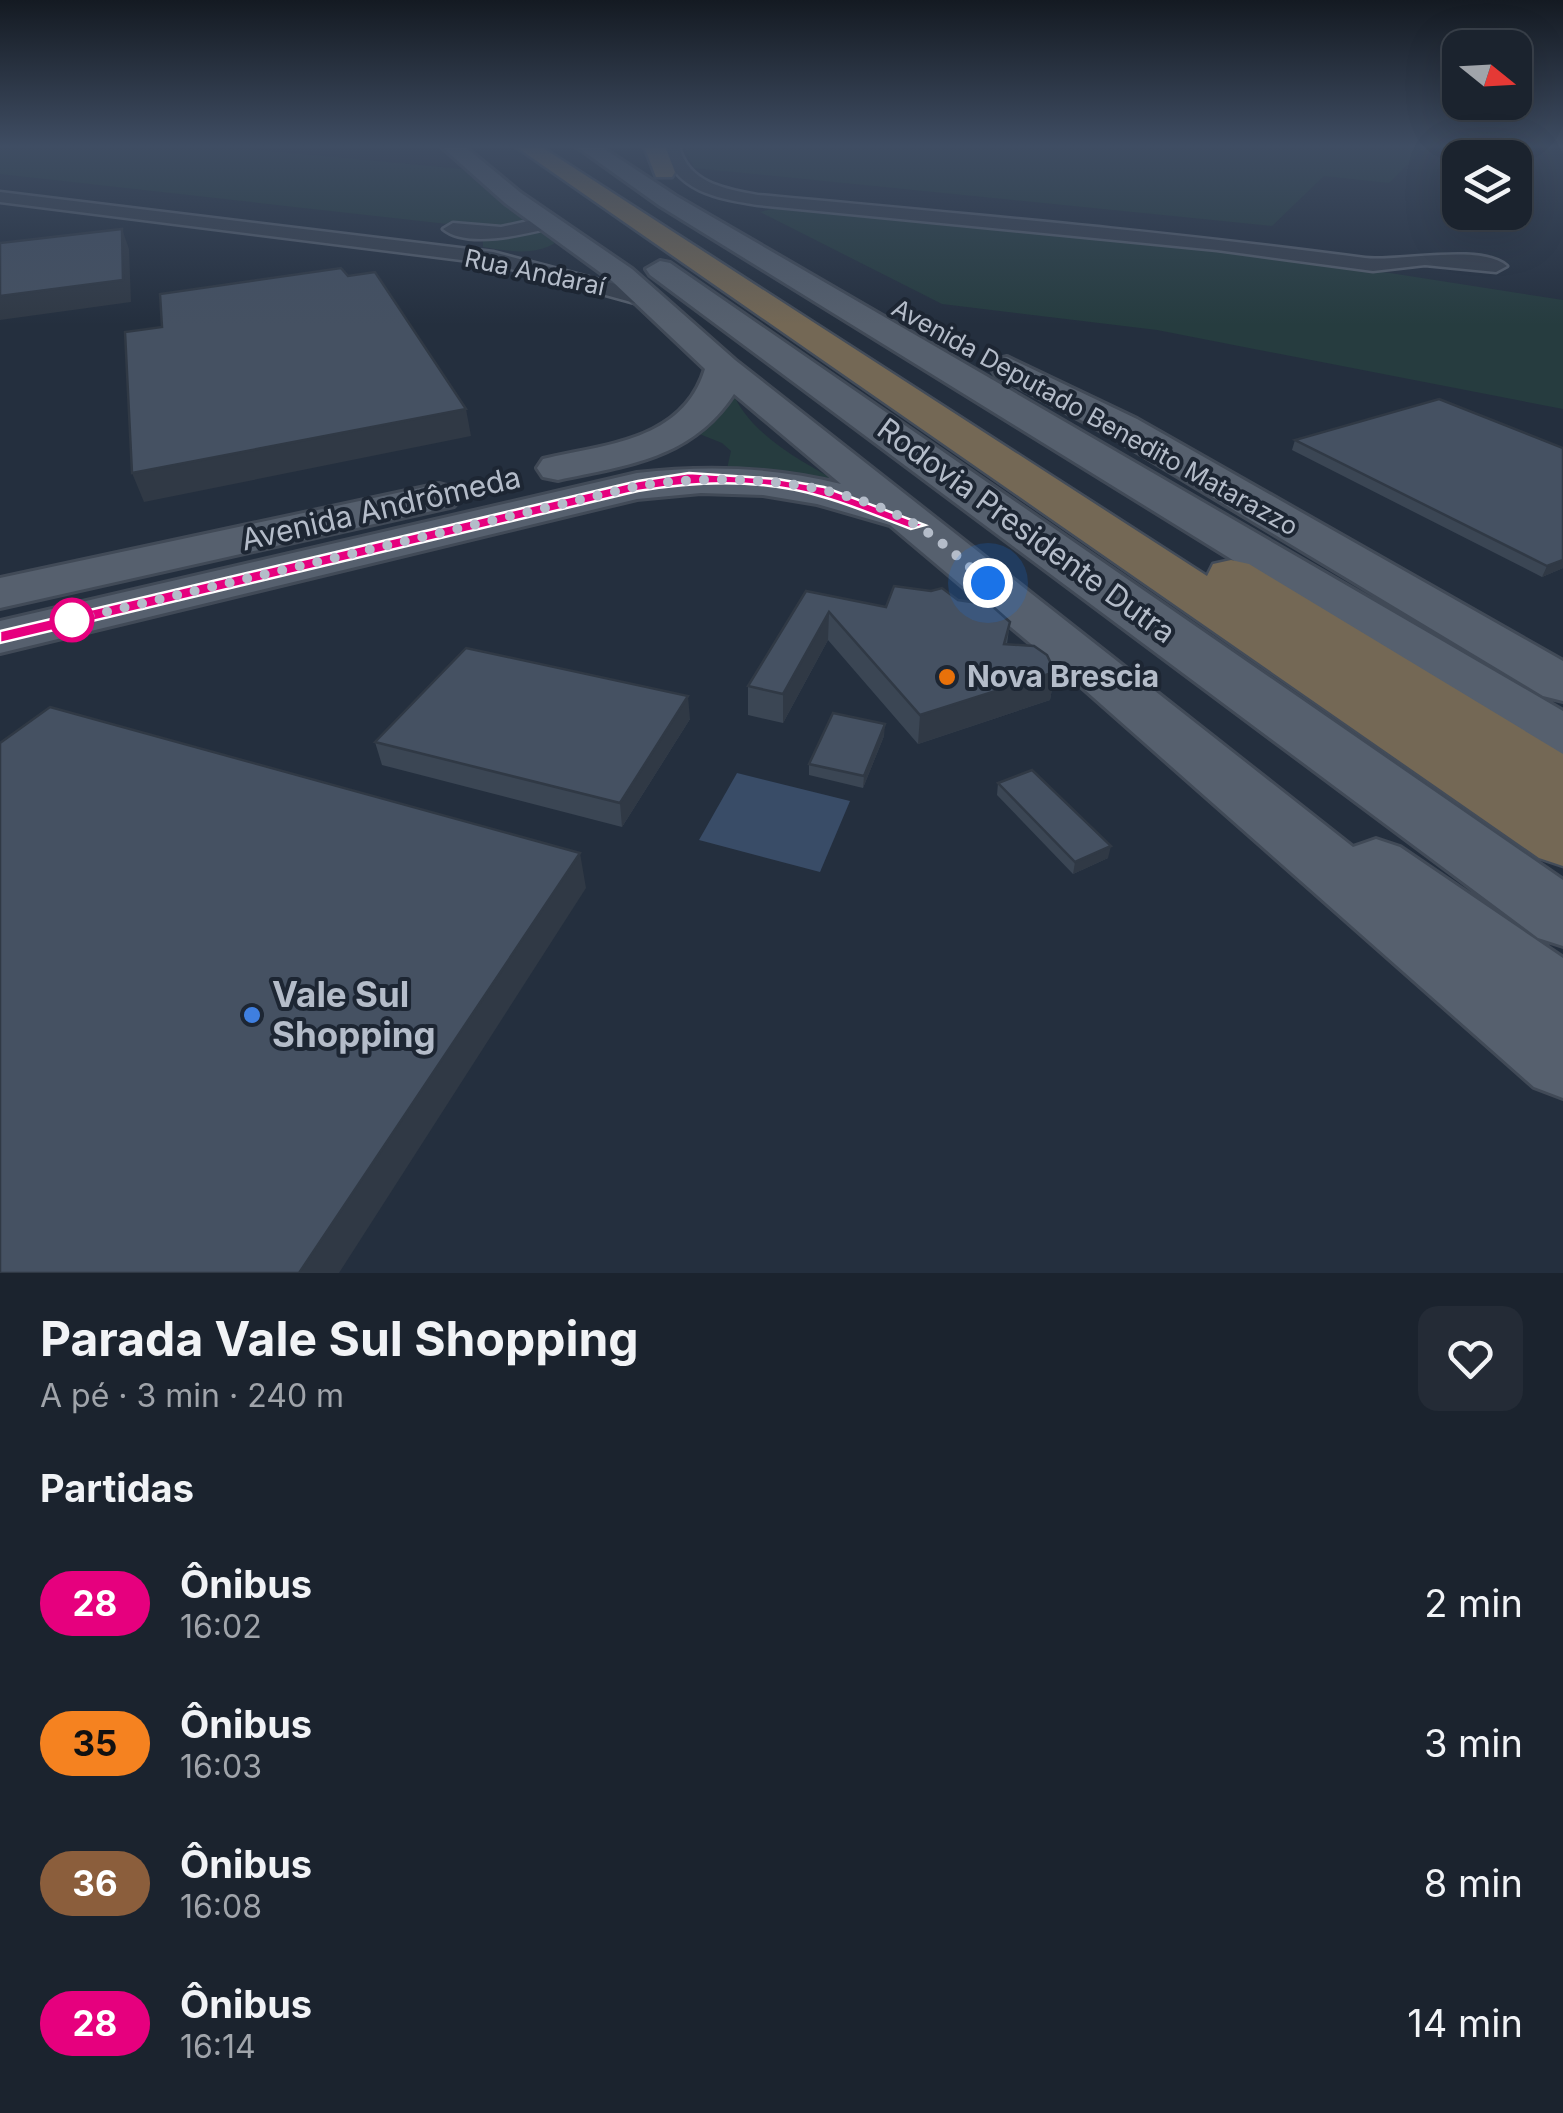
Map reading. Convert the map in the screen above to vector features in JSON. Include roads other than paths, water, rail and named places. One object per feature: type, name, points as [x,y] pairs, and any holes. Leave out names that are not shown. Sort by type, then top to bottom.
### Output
[{"type":"highway","name":"Rodovia Presidente Dutra","points":[[614,205],[1563,840]]},
{"type":"highway","name":"Rodovia Presidente Dutra","points":[[652,205],[1563,784]]},
{"type":"main road","points":[[525,205],[652,300],[723,367],[1095,670],[1563,1061]]},
{"type":"main road","name":"Rodovia Presidente Dutra","points":[[571,205],[1563,918]]},
{"type":"main road","points":[[675,205],[1563,737]]},
{"type":"main road","name":"Avenida Deputado Benedito Matarazzo","points":[[722,205],[954,338],[1123,427],[1563,684]]},
{"type":"main road","points":[[954,338],[1120,442],[1334,600]]},
{"type":"main road","name":"Avenida Andrômeda","points":[[0,593],[480,488],[663,440],[683,429],[711,404],[721,386],[723,367]]},
{"type":"main road","points":[[663,440],[693,448],[704,457],[701,468],[689,478]]},
{"type":"main road","name":"Avenida Andrômeda","points":[[0,637],[638,486],[689,478],[777,483],[824,492],[916,525]]},
{"type":"main road","points":[[1095,670],[1484,940],[1563,1000]]},
{"type":"street","name":"Rua Andaraí","points":[[75,205],[493,258],[652,300]]},
{"type":"street","points":[[740,216],[782,205]]},
{"type":"street","points":[[816,205],[1217,244],[1373,265],[1425,258],[1496,266]]},
{"type":"street","points":[[430,226],[500,232],[547,223]]},
{"type":"water","points":[[737,773],[850,801],[820,872],[699,840]]},
{"type":"place","name":"Nova Brescia","points":[[947,677]]},
{"type":"place","name":"Vale Sul Shopping","points":[[252,1015]]}]
